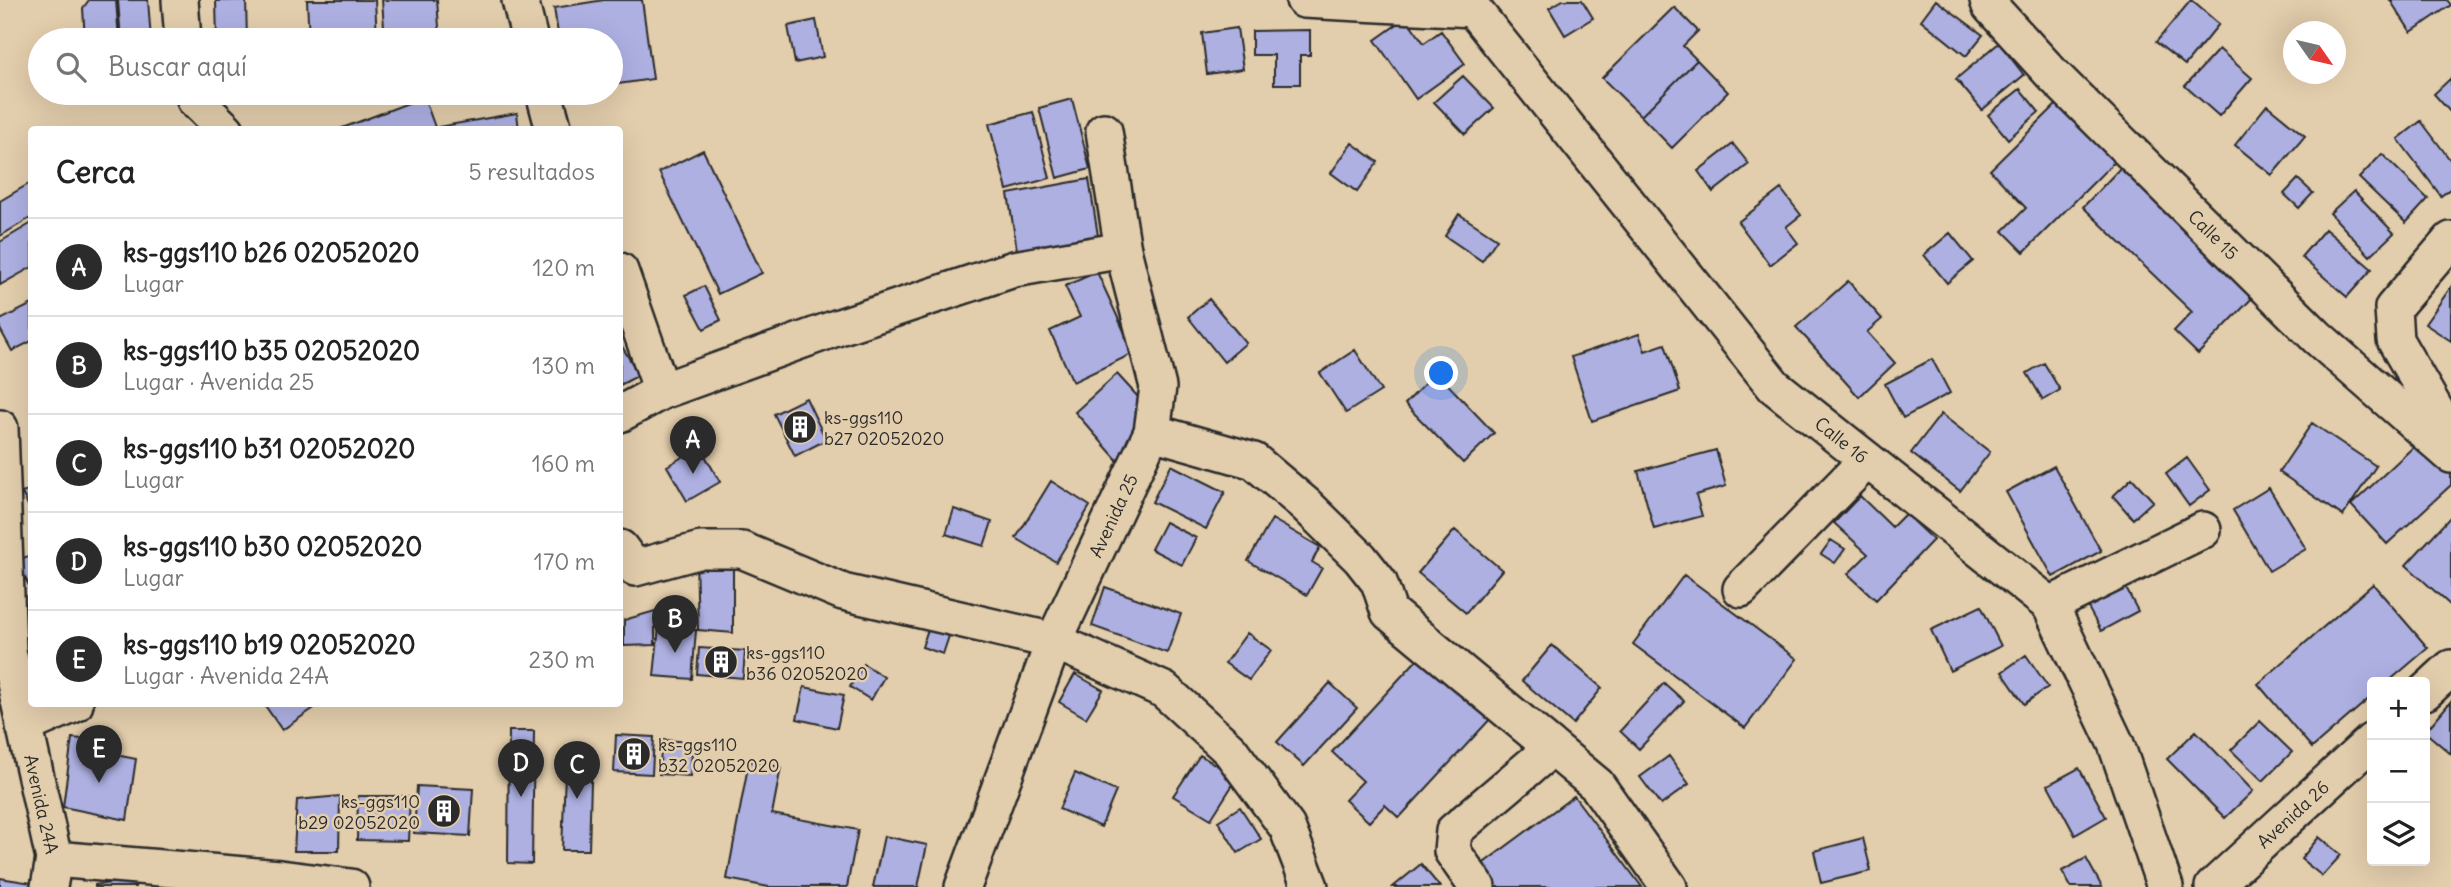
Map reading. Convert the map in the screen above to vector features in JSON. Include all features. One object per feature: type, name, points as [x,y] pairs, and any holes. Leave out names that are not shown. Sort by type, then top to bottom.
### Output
[{"type":"street","points":[[180,0],[182,28]]},
{"type":"street","points":[[520,0],[527,28]]},
{"type":"street","name":"Calle 16","points":[[1304,0],[1473,9],[1774,386],[2050,605],[2116,744],[2165,887]]},
{"type":"street","name":"Calle 15","points":[[1988,0],[1990,6],[2053,75],[2317,337],[2450,454]]},
{"type":"street","points":[[200,105],[222,126]]},
{"type":"street","points":[[547,105],[553,126]]},
{"type":"street","name":"Avenida 25","points":[[963,887],[1054,641],[1152,432],[1158,387],[1123,250],[1104,131]]},
{"type":"street","points":[[2450,454],[2440,418],[2395,340],[2393,308],[2451,240]]},
{"type":"street","points":[[623,412],[662,391],[839,327],[1014,269],[1123,250]]},
{"type":"street","points":[[623,280],[662,391]]},
{"type":"street","name":"Avenida 24A","points":[[0,428],[8,651],[51,873]]},
{"type":"street","points":[[1152,432],[1254,461],[1306,505],[1360,558],[1379,582],[1389,612],[1597,785],[1669,887]]},
{"type":"street","points":[[1741,589],[1867,460]]},
{"type":"street","points":[[2050,605],[2203,530]]},
{"type":"street","points":[[623,552],[635,568],[701,550],[742,550],[843,592],[1054,641],[1164,690],[1230,750],[1287,827],[1310,887]]},
{"type":"street","points":[[2430,687],[2451,668]]},
{"type":"street","points":[[24,726],[68,707]]},
{"type":"street","name":"Avenida 26","points":[[2213,887],[2367,746]]},
{"type":"street","points":[[1477,887],[1452,851],[1454,831],[1552,748]]},
{"type":"street","points":[[51,873],[280,878],[351,887]]},
{"type":"building","points":[[89,0],[116,0],[118,28],[84,28],[83,8]]},
{"type":"building","points":[[118,0],[148,0],[150,28],[120,28]]},
{"type":"building","points":[[246,0],[247,28],[217,28],[216,1]]},
{"type":"building","points":[[307,0],[375,0],[376,28],[308,28]]},
{"type":"building","points":[[382,0],[437,0],[439,28],[384,28]]},
{"type":"building","points":[[604,0],[642,0],[653,79],[623,83],[623,28],[557,28],[554,8]]},
{"type":"building","points":[[1563,0],[1582,0],[1593,18],[1565,35],[1549,8]]},
{"type":"building","points":[[1936,0],[1983,35],[1966,56],[1921,20]]},
{"type":"building","points":[[2191,0],[2219,24],[2185,65],[2156,42]]},
{"type":"building","points":[[2390,0],[2447,0],[2451,5],[2411,32]]},
{"type":"building","points":[[1674,7],[1698,31],[1683,46],[1697,60],[1641,116],[1602,78]]},
{"type":"building","points":[[1406,18],[1424,43],[1441,31],[1465,64],[1416,99],[1375,40]]},
{"type":"building","points":[[816,20],[823,57],[795,63],[788,26]]},
{"type":"building","points":[[1237,28],[1243,69],[1207,74],[1202,33]]},
{"type":"building","points":[[1310,30],[1310,55],[1300,55],[1300,84],[1274,84],[1274,55],[1252,55],[1252,31]]},
{"type":"building","points":[[1999,43],[2024,75],[1982,110],[1956,79]]},
{"type":"building","points":[[2219,49],[2252,78],[2219,116],[2185,86]]},
{"type":"building","points":[[1697,60],[1728,92],[1672,148],[1641,116]]},
{"type":"building","points":[[1463,76],[1494,108],[1465,134],[1434,102]]},
{"type":"building","points":[[2451,78],[2451,113],[2434,94]]},
{"type":"building","points":[[2020,89],[2039,112],[2008,139],[1988,115]]},
{"type":"building","points":[[1072,99],[1090,169],[1057,178],[1039,108]]},
{"type":"building","points":[[2059,102],[2116,160],[2024,252],[2003,231],[2026,208],[1990,170]]},
{"type":"building","points":[[403,105],[427,105],[435,126],[348,126]]},
{"type":"building","points":[[2267,105],[2305,136],[2272,175],[2235,145]]},
{"type":"building","points":[[1033,112],[1050,178],[1007,190],[989,124]]},
{"type":"building","points":[[517,113],[519,126],[444,126]]},
{"type":"building","points":[[2421,121],[2451,161],[2451,188],[2441,196],[2398,139]]},
{"type":"building","points":[[1352,143],[1378,162],[1357,192],[1331,173]]},
{"type":"building","points":[[1733,144],[1749,164],[1713,192],[1698,171]]},
{"type":"building","points":[[703,150],[762,273],[718,294],[659,172]]},
{"type":"building","points":[[2382,154],[2428,199],[2406,223],[2359,178]]},
{"type":"building","points":[[2126,162],[2259,291],[2198,354],[2174,331],[2192,312],[2083,207]]},
{"type":"building","points":[[1089,179],[1099,242],[1018,256],[1008,194]]},
{"type":"building","points":[[2298,179],[2313,193],[2299,208],[2284,194]]},
{"type":"building","points":[[28,184],[28,219],[0,236],[0,201]]},
{"type":"building","points":[[1781,189],[1801,215],[1786,227],[1798,243],[1770,265],[1738,222]]},
{"type":"building","points":[[2354,191],[2394,233],[2370,256],[2330,213]]},
{"type":"building","points":[[1459,214],[1497,239],[1482,261],[1445,236]]},
{"type":"building","points":[[28,225],[28,269],[0,285],[0,242]]},
{"type":"building","points":[[2325,229],[2372,269],[2347,297],[2301,257]]},
{"type":"building","points":[[1950,233],[1973,261],[1947,283],[1924,255]]},
{"type":"building","points":[[1097,272],[1134,353],[1073,382],[1050,331],[1080,317],[1065,286]]},
{"type":"building","points":[[1848,281],[1882,319],[1867,332],[1895,363],[1859,397],[1796,327]]},
{"type":"building","points":[[704,286],[721,320],[704,329],[686,295]]},
{"type":"building","points":[[2451,287],[2451,341],[2425,324]]},
{"type":"building","points":[[1209,299],[1246,343],[1224,362],[1188,317]]},
{"type":"building","points":[[28,306],[28,343],[12,351],[0,329],[0,320]]},
{"type":"building","points":[[1639,334],[1645,351],[1665,344],[1680,391],[1592,421],[1571,357]]},
{"type":"building","points":[[623,348],[639,375],[623,383]]},
{"type":"building","points":[[1355,350],[1381,391],[1346,413],[1320,373]]},
{"type":"building","points":[[1932,359],[1950,393],[1903,418],[1885,384]]},
{"type":"building","points":[[2044,363],[2060,390],[2043,400],[2027,373]]},
{"type":"building","points":[[1436,372],[1494,433],[1463,463],[1405,404]]},
{"type":"building","points":[[1117,374],[1150,410],[1119,462],[1075,412]]},
{"type":"building","name":"ks-ggs110 b27 02052020","points":[[806,398],[826,440],[795,456],[774,414]]},
{"type":"building","points":[[1941,414],[1990,452],[1960,491],[1911,453]]},
{"type":"building","points":[[2312,423],[2376,466],[2343,516],[2279,472]]},
{"type":"building","points":[[2423,438],[2451,469],[2451,485],[2387,544],[2351,505]]},
{"type":"building","points":[[700,447],[720,482],[687,501],[667,466]]},
{"type":"building","points":[[1716,450],[1726,486],[1696,495],[1702,516],[1654,529],[1638,471]]},
{"type":"building","points":[[2187,458],[2210,490],[2189,506],[2166,474]]},
{"type":"building","points":[[1171,465],[1225,492],[1206,529],[1152,502]]},
{"type":"building","points":[[2054,466],[2101,551],[2053,577],[2006,492]]},
{"type":"building","points":[[2132,478],[2153,501],[2133,519],[2113,496]]},
{"type":"building","points":[[1051,481],[1090,506],[1056,562],[1016,538]]},
{"type":"building","points":[[2269,488],[2306,549],[2269,571],[2233,510]]},
{"type":"building","points":[[28,491],[28,505],[22,493]]},
{"type":"building","points":[[1860,496],[1892,527],[1905,514],[1933,540],[1876,600],[1848,574],[1868,554],[1834,523]]},
{"type":"building","points":[[954,509],[992,522],[984,546],[946,534]]},
{"type":"building","points":[[2451,516],[2451,606],[2406,565]]},
{"type":"building","points":[[1272,519],[1320,547],[1312,562],[1322,568],[1307,595],[1248,561]]},
{"type":"building","points":[[1165,522],[1196,538],[1182,565],[1151,549]]},
{"type":"building","points":[[1455,530],[1502,570],[1466,613],[1418,573]]},
{"type":"building","points":[[1831,540],[1845,549],[1835,563],[1821,554]]},
{"type":"building","points":[[28,556],[28,584],[17,561]]},
{"type":"building","points":[[696,559],[733,559],[733,633],[698,630]]},
{"type":"building","points":[[1684,575],[1797,659],[1745,728],[1633,644]]},
{"type":"building","points":[[2119,575],[2138,611],[2101,631],[2081,595]]},
{"type":"building","points":[[2373,584],[2428,648],[2394,677],[2367,677],[2367,700],[2312,748],[2258,684]]},
{"type":"building","points":[[1105,587],[1181,614],[1167,653],[1092,626]]},
{"type":"building","points":[[1981,606],[2001,646],[1950,671],[1931,630]]},
{"type":"building","points":[[655,611],[655,645],[624,646],[624,620]]},
{"type":"building","points":[[931,620],[952,627],[943,654],[922,647]]},
{"type":"building","points":[[659,627],[696,630],[692,679],[654,676]]},
{"type":"building","points":[[1247,633],[1271,650],[1249,680],[1225,663]]},
{"type":"building","points":[[1552,645],[1602,688],[1573,724],[1522,681]]},
{"type":"building","name":"ks-ggs110 b36 02052020","points":[[699,648],[745,651],[743,678],[697,674]]},
{"type":"building","points":[[1424,652],[1493,716],[1399,818],[1385,805],[1369,822],[1345,800],[1363,781],[1332,752]]},
{"type":"building","points":[[2026,655],[2048,687],[2024,704],[2002,672]]},
{"type":"building","points":[[864,664],[884,677],[871,700],[850,687]]},
{"type":"building","points":[[1075,674],[1103,690],[1086,718],[1059,702]]},
{"type":"building","points":[[1330,683],[1357,708],[1304,766],[1277,742]]},
{"type":"building","points":[[1664,683],[1684,701],[1639,749],[1620,731]]},
{"type":"building","points":[[804,687],[844,695],[837,728],[797,719]]},
{"type":"building","points":[[2451,701],[2451,754],[2430,736],[2430,726]]},
{"type":"building","points":[[266,707],[316,707],[282,730]]},
{"type":"building","points":[[2260,721],[2292,752],[2263,781],[2231,750]]},
{"type":"building","points":[[509,731],[534,731],[532,864],[508,863]]},
{"type":"building","points":[[2196,731],[2253,791],[2225,818],[2167,759]]},
{"type":"building","name":"ks-ggs110 b32 02052020","points":[[616,735],[654,737],[652,774],[614,772]]},
{"type":"building","points":[[72,738],[92,740],[91,750],[136,759],[127,820],[63,807]]},
{"type":"building","points":[[662,740],[693,742],[690,776],[659,774]]},
{"type":"building","points":[[566,747],[592,748],[589,850],[562,850]]},
{"type":"building","points":[[1200,755],[1237,778],[1211,819],[1173,796]]},
{"type":"building","points":[[1669,756],[1689,784],[1661,805],[1640,777]]},
{"type":"building","points":[[749,761],[781,767],[772,814],[858,830],[847,887],[769,887],[727,879]]},
{"type":"building","points":[[2079,768],[2106,817],[2075,835],[2048,785]]},
{"type":"building","points":[[1075,773],[1116,791],[1101,827],[1059,809]]},
{"type":"building","name":"ks-ggs110 b29 02052020","points":[[417,786],[473,789],[470,836],[414,833]]},
{"type":"building","points":[[340,796],[339,851],[294,851],[297,800]]},
{"type":"building","points":[[358,796],[410,796],[408,841],[357,840]]},
{"type":"building","points":[[1574,796],[1642,887],[1497,887],[1481,865]]},
{"type":"building","points":[[1240,807],[1261,839],[1238,853],[1218,821]]},
{"type":"building","points":[[884,836],[927,845],[918,887],[873,887]]},
{"type":"building","points":[[2319,837],[2341,855],[2322,876],[2301,859]]},
{"type":"building","points":[[1863,838],[1871,871],[1821,883],[1814,851]]},
{"type":"building","points":[[2086,858],[2102,887],[2071,887],[2062,871]]},
{"type":"building","points":[[1421,864],[1440,887],[1393,887]]},
{"type":"building","points":[[0,878],[32,883],[31,887],[0,887]]},
{"type":"building","points":[[136,880],[135,887],[95,887],[95,885]]},
{"type":"place","name":"ks-ggs110 b27 02052020","points":[[800,427]]},
{"type":"place","name":"ks-ggs110 b26 02052020","points":[[693,474]]},
{"type":"place","name":"ks-ggs110 b35 02052020","points":[[675,653]]},
{"type":"place","name":"ks-ggs110 b36 02052020","points":[[721,662]]},
{"type":"place","name":"ks-ggs110 b32 02052020","points":[[634,754]]},
{"type":"place","name":"ks-ggs110 b19 02052020","points":[[99,783]]},
{"type":"place","name":"ks-ggs110 b30 02052020","points":[[521,797]]},
{"type":"place","name":"ks-ggs110 b31 02052020","points":[[577,799]]},
{"type":"place","name":"ks-ggs110 b29 02052020","points":[[444,811]]}]
